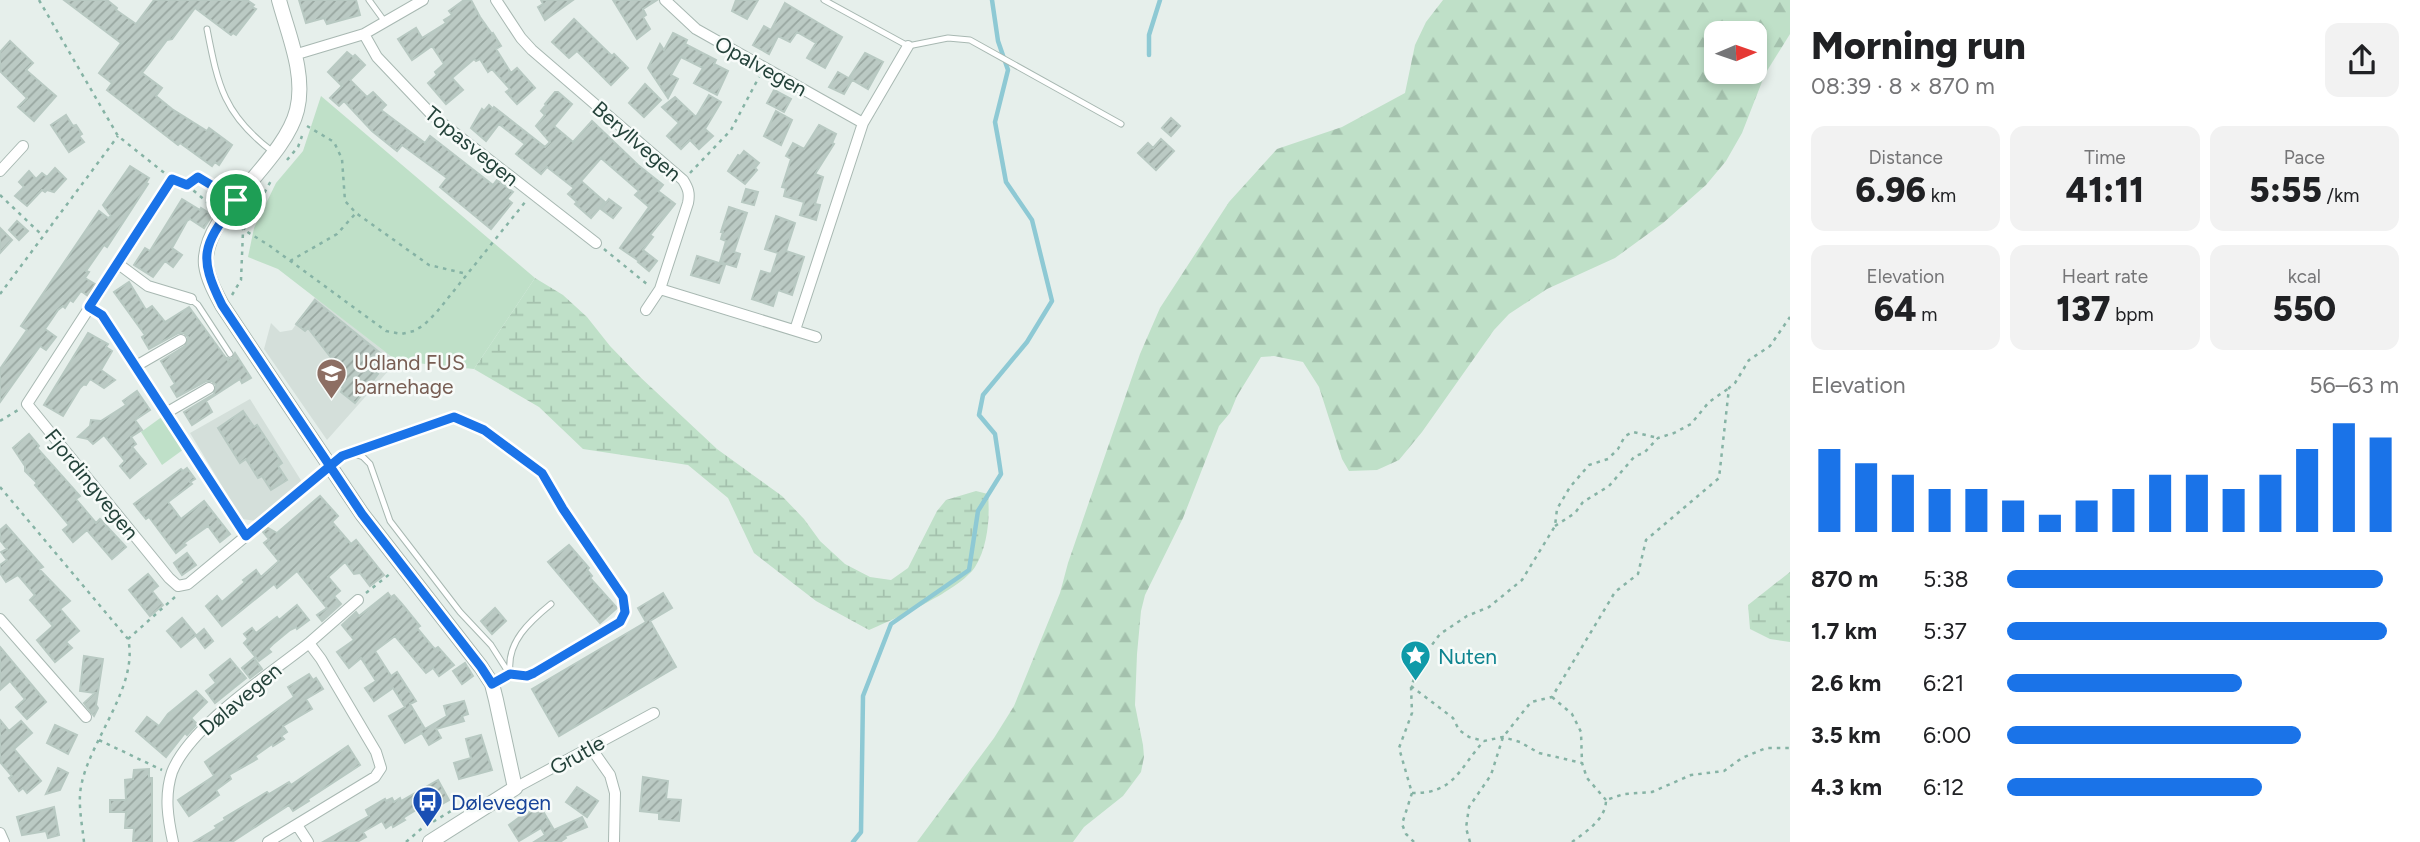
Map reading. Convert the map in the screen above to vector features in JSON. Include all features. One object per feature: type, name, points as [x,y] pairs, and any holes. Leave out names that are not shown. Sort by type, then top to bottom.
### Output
[{"type":"street","points":[[279,0],[299,76],[298,108],[280,159],[236,200],[212,234],[206,250],[209,279],[222,305],[328,467],[492,684],[515,788]]},
{"type":"street","points":[[294,55],[364,34],[423,0]]},
{"type":"street","name":"Beryllvegen","points":[[496,0],[532,50],[683,180],[690,194],[660,289],[646,310]]},
{"type":"street","name":"Opalvegen","points":[[664,0],[696,29],[863,123]]},
{"type":"street","name":"Topasvegen","points":[[364,34],[377,57],[433,116],[596,243]]},
{"type":"street","points":[[795,330],[863,123],[908,46]]},
{"type":"street","points":[[0,172],[23,146]]},
{"type":"street","points":[[27,404],[154,208]]},
{"type":"street","points":[[117,264],[148,286],[191,299]]},
{"type":"street","points":[[660,289],[816,337]]},
{"type":"street","points":[[89,307],[102,315],[246,536]]},
{"type":"street","points":[[136,366],[181,340]]},
{"type":"street","points":[[166,412],[209,388]]},
{"type":"street","name":"Fjordingvegen","points":[[27,404],[169,579],[178,586]]},
{"type":"street","points":[[178,586],[188,584],[328,467]]},
{"type":"street","name":"Dølavegen","points":[[173,842],[167,811],[171,775],[189,743],[206,724],[309,643],[358,600]]},
{"type":"street","points":[[0,618],[86,717]]},
{"type":"street","points":[[268,842],[375,776],[381,768],[376,752],[309,643]]},
{"type":"street","points":[[492,684],[510,674]]},
{"type":"street","name":"Grutle","points":[[429,842],[515,788],[654,713]]},
{"type":"street","points":[[591,748],[610,775],[615,793],[614,842]]},
{"type":"street","points":[[297,825],[308,842]]},
{"type":"street","points":[[0,833],[4,842]]},
{"type":"lane","points":[[369,0],[385,22]]},
{"type":"lane","points":[[824,0],[908,46],[959,38],[970,40],[1121,124]]},
{"type":"lane","points":[[206,29],[225,102],[256,139],[280,159]]},
{"type":"lane","points":[[191,299],[198,305],[230,354]]},
{"type":"lane","points":[[328,467],[349,452],[454,417],[484,430],[542,473],[563,509],[623,597],[625,612],[620,622],[527,676],[510,674],[491,646],[460,612],[419,556],[395,530],[370,464],[363,457],[349,452]]},
{"type":"lane","points":[[510,674],[512,646],[537,615],[551,604]]},
{"type":"path","points":[[39,0],[118,136],[172,179],[187,185],[215,209]]},
{"type":"path","points":[[683,180],[731,130],[764,68]]},
{"type":"path","points":[[280,159],[298,147],[307,125],[334,142],[342,159],[345,201],[356,212],[429,265],[467,274]]},
{"type":"path","points":[[0,294],[118,136]]},
{"type":"path","points":[[222,305],[241,280],[243,231],[277,173]]},
{"type":"path","points":[[187,185],[198,177],[236,200]]},
{"type":"path","points":[[154,208],[172,179]]},
{"type":"path","points":[[233,223],[290,261],[379,327],[394,333],[414,331],[424,325],[532,193]]},
{"type":"path","points":[[0,195],[43,236]]},
{"type":"path","points":[[290,261],[337,234],[356,212]]},
{"type":"path","points":[[596,243],[649,286],[660,289]]},
{"type":"path","points":[[1555,526],[1575,513],[1583,502],[1609,486],[1635,456],[1644,453],[1658,438],[1691,424],[1709,402],[1735,383],[1749,360],[1770,346],[1790,317]]},
{"type":"path","points":[[1470,842],[1466,828],[1469,807],[1491,775],[1503,737],[1531,702],[1552,697],[1615,592],[1638,574],[1646,540],[1719,478],[1729,388]]},
{"type":"path","points":[[0,421],[27,404]]},
{"type":"path","points":[[1414,842],[1406,834],[1402,824],[1412,793],[1399,748],[1412,713],[1411,686],[1426,653],[1440,634],[1467,616],[1489,607],[1522,580],[1555,526],[1557,509],[1570,487],[1589,465],[1608,459],[1625,436],[1633,432],[1658,438]]},
{"type":"path","points":[[0,487],[128,639],[130,669],[81,785],[84,842]]},
{"type":"path","points":[[358,600],[400,565]]},
{"type":"path","points":[[128,639],[174,600],[178,586]]},
{"type":"path","points":[[1411,686],[1453,718],[1459,730],[1469,737],[1484,741],[1503,737],[1520,742],[1539,753],[1581,763]]},
{"type":"path","points":[[1552,697],[1572,714],[1581,732],[1581,763],[1587,778],[1606,800],[1606,810],[1591,829],[1573,842]]},
{"type":"path","points":[[99,740],[171,775]]},
{"type":"path","points":[[1412,793],[1432,794],[1457,778],[1465,763],[1484,741]]},
{"type":"path","points":[[1606,800],[1624,794],[1652,792],[1691,775],[1724,771],[1742,758],[1766,748],[1790,748]]},
{"type":"shaded area","name":"Udland FUS barnehage","points":[[315,297],[397,361],[327,440],[264,349],[271,323],[280,332],[292,330]]},
{"type":"shaded area","points":[[250,399],[302,482],[256,521],[242,519],[190,433]]},
{"type":"green space","points":[[1443,0],[1790,0],[1790,34],[1768,69],[1768,21],[1704,21],[1704,84],[1761,84],[1742,133],[1726,161],[1706,185],[1663,223],[1615,258],[1547,289],[1509,314],[1494,330],[1399,460],[1377,470],[1349,471],[1342,459],[1319,387],[1303,362],[1274,356],[1261,357],[1237,396],[1230,413],[1219,426],[1183,518],[1145,595],[1137,654],[1135,705],[1143,745],[1141,772],[1123,796],[1084,827],[1073,842],[917,842],[994,738],[1014,706],[1060,593],[1140,354],[1160,308],[1229,202],[1277,149],[1342,127],[1405,93],[1415,45],[1426,22]]},
{"type":"green space","points":[[321,96],[535,278],[474,369],[397,361],[278,269],[248,257],[254,228],[276,183],[303,151]]},
{"type":"green space","points":[[535,278],[563,295],[587,317],[639,376],[717,449],[782,496],[820,541],[845,564],[870,577],[891,580],[908,568],[937,511],[946,500],[976,491],[988,494],[989,512],[985,541],[975,567],[942,594],[869,630],[816,601],[754,553],[728,498],[688,465],[583,449],[539,407],[474,369]]},
{"type":"green space","points":[[163,416],[184,449],[162,465],[141,432]]},
{"type":"green space","points":[[1790,572],[1790,642],[1770,639],[1750,629],[1748,605]]},
{"type":"building","points":[[64,0],[107,0],[136,24],[154,0],[247,0],[254,5],[252,7],[256,9],[236,35],[231,35],[195,8],[142,73],[162,88],[156,96],[172,109],[207,131],[209,128],[232,145],[219,165],[215,162],[212,166],[180,143],[178,145],[107,90],[112,83],[99,73],[121,43]]},
{"type":"building","points":[[299,0],[356,0],[360,15],[327,24],[324,18],[306,23]]},
{"type":"building","points":[[464,0],[471,0],[493,33],[501,46],[496,49],[511,73],[517,68],[535,88],[517,104],[506,92],[510,89],[492,69],[488,72],[480,59],[474,59],[452,78],[463,90],[446,104],[428,83],[444,64],[432,46],[412,60],[398,39],[416,28],[422,38],[446,23],[444,20],[452,15],[449,11]]},
{"type":"building","points":[[541,0],[573,0],[545,20],[538,7],[543,4]]},
{"type":"building","points":[[613,0],[657,0],[643,9],[646,15],[643,17],[650,29],[637,39]]},
{"type":"building","points":[[736,0],[758,0],[747,19],[732,11]]},
{"type":"building","points":[[785,3],[842,37],[825,68],[807,58],[816,43],[797,32],[790,42],[778,36],[769,54],[753,45],[764,26],[771,30]]},
{"type":"building","points":[[574,19],[628,68],[611,85],[577,51],[569,58],[552,42]]},
{"type":"building","points":[[673,33],[687,40],[685,44],[716,60],[714,64],[728,71],[717,95],[694,83],[703,68],[681,57],[671,75],[678,79],[668,98],[648,68],[660,44],[664,50]]},
{"type":"building","points":[[10,41],[33,63],[26,70],[56,96],[34,121],[18,107],[27,98],[0,71],[0,52]]},
{"type":"building","points":[[347,52],[353,57],[355,55],[365,65],[350,80],[367,97],[373,92],[386,105],[381,110],[425,143],[430,136],[493,185],[497,180],[513,192],[507,199],[512,203],[491,229],[440,187],[447,178],[402,145],[397,151],[372,131],[344,101],[339,106],[330,98],[342,86],[328,72]]},
{"type":"building","points":[[865,53],[883,62],[868,89],[849,78]]},
{"type":"building","points":[[838,72],[852,80],[844,94],[829,87]]},
{"type":"building","points":[[645,84],[661,100],[644,117],[629,103]]},
{"type":"building","points":[[774,90],[791,99],[784,112],[767,103]]},
{"type":"building","points":[[555,92],[572,104],[554,126],[573,142],[592,121],[663,185],[658,191],[675,204],[650,235],[653,237],[643,250],[657,261],[649,271],[620,248],[649,207],[635,195],[639,191],[601,158],[581,181],[605,202],[591,218],[568,194],[574,188],[547,167],[541,174],[516,154],[525,144],[499,124],[486,141],[471,128],[482,109],[484,111],[489,105],[545,147],[550,142],[536,126],[545,115],[541,111]]},
{"type":"building","points":[[709,95],[721,102],[705,129],[713,136],[699,149],[690,140],[681,149],[667,136],[679,123],[662,107],[675,97],[696,117]]},
{"type":"building","points":[[776,111],[792,120],[781,145],[764,136]]},
{"type":"building","points":[[66,115],[82,134],[79,136],[84,142],[69,152],[51,125]]},
{"type":"building","points":[[1171,118],[1180,126],[1171,136],[1162,128]]},
{"type":"building","points":[[819,125],[836,134],[832,143],[834,144],[815,174],[823,177],[815,204],[820,205],[816,220],[800,215],[804,202],[784,196],[786,188],[782,187],[791,159],[786,156],[793,143],[804,149]]},
{"type":"building","points":[[1161,139],[1174,151],[1156,170],[1138,153],[1148,143],[1153,148]]},
{"type":"building","points":[[744,151],[759,163],[755,168],[757,170],[745,184],[728,171],[738,155]]},
{"type":"building","points":[[130,166],[149,178],[146,183],[148,184],[107,247],[104,245],[86,271],[89,272],[85,278],[95,284],[88,296],[81,291],[73,302],[70,300],[65,308],[63,306],[58,310],[45,329],[56,337],[46,350],[40,346],[0,402],[0,369],[27,330],[21,326],[99,211],[108,218],[111,216],[103,205]]},
{"type":"building","points":[[55,168],[66,179],[54,192],[42,190],[27,206],[15,196],[24,187],[19,182],[29,171],[36,179],[42,173],[47,177]]},
{"type":"building","points":[[746,189],[758,192],[754,205],[742,202]]},
{"type":"building","points":[[182,199],[212,215],[204,228],[190,219],[187,221],[172,248],[182,255],[173,267],[165,261],[153,277],[134,265],[145,248],[150,251]]},
{"type":"building","points":[[609,199],[621,208],[613,218],[601,209]]},
{"type":"building","points":[[729,207],[747,213],[734,252],[740,254],[736,267],[720,262],[726,241],[721,239],[721,232]]},
{"type":"building","points":[[776,216],[795,223],[786,251],[804,257],[792,295],[778,290],[773,306],[752,299],[761,271],[771,274],[778,253],[765,249]]},
{"type":"building","points":[[17,221],[28,231],[19,240],[9,230]]},
{"type":"building","points":[[0,228],[12,240],[0,253]]},
{"type":"building","points":[[697,256],[725,265],[719,283],[691,275]]},
{"type":"building","points":[[129,282],[146,310],[152,306],[165,322],[189,307],[231,365],[227,358],[232,359],[235,353],[251,378],[242,383],[240,379],[206,401],[212,412],[192,425],[184,412],[214,394],[216,385],[212,381],[206,381],[177,397],[171,387],[175,384],[161,361],[185,346],[188,337],[184,333],[178,333],[149,349],[142,337],[145,335],[114,292]]},
{"type":"building","points":[[315,300],[385,357],[374,371],[378,374],[355,403],[341,392],[343,388],[340,385],[346,377],[308,328],[305,331],[296,324]]},
{"type":"building","points":[[88,333],[108,344],[106,347],[112,351],[101,370],[115,380],[104,388],[90,379],[80,388],[63,416],[44,405]]},
{"type":"building","points":[[137,391],[150,410],[135,420],[142,430],[131,437],[136,444],[132,447],[146,464],[130,478],[120,466],[125,461],[104,435],[93,444],[88,439],[78,437],[90,426],[91,420],[101,421],[126,405],[123,401]]},
{"type":"building","points":[[243,411],[254,427],[257,425],[282,463],[278,466],[287,480],[271,490],[262,476],[258,478],[246,459],[240,463],[218,428]]},
{"type":"building","points":[[29,434],[39,446],[37,448],[80,496],[76,499],[96,523],[100,519],[126,547],[112,559],[87,530],[73,542],[63,530],[69,525],[35,485],[37,483],[25,471],[25,466],[13,448]]},
{"type":"building","points":[[187,468],[195,479],[168,502],[181,519],[204,501],[230,534],[220,542],[208,526],[184,543],[186,545],[176,553],[149,517],[146,519],[134,504],[181,469],[183,471]]},
{"type":"building","points":[[320,496],[338,516],[332,522],[351,544],[356,540],[384,575],[370,586],[360,573],[354,574],[345,562],[328,577],[340,591],[334,596],[341,604],[322,621],[317,615],[327,608],[297,571],[277,588],[274,584],[222,626],[206,606],[217,596],[222,602],[256,570],[261,577],[279,561],[264,543],[269,539],[263,532],[268,528],[277,533]]},
{"type":"building","points":[[6,525],[43,567],[39,569],[70,601],[60,609],[79,631],[66,642],[72,648],[55,662],[37,640],[53,626],[30,600],[35,595],[18,575],[6,582],[0,573],[0,565],[7,560],[1,552],[7,549],[0,540],[0,530]]},
{"type":"building","points":[[569,545],[589,568],[587,570],[592,576],[590,578],[617,608],[600,623],[548,562]]},
{"type":"building","points":[[187,553],[196,565],[182,575],[174,563]]},
{"type":"building","points":[[148,574],[158,586],[152,591],[163,605],[150,616],[129,590]]},
{"type":"building","points":[[388,593],[391,597],[394,595],[402,604],[432,646],[435,649],[438,647],[454,665],[439,676],[433,668],[426,673],[395,636],[375,651],[391,676],[397,672],[416,701],[410,704],[425,729],[447,716],[444,706],[464,701],[468,714],[462,716],[464,721],[436,729],[441,738],[429,745],[422,733],[405,743],[389,716],[405,707],[393,688],[374,701],[365,688],[376,681],[361,658],[349,668],[337,652],[354,640],[342,625],[356,612],[359,616]]},
{"type":"building","points":[[663,593],[672,608],[650,621],[676,667],[559,736],[532,689],[646,622],[638,608]]},
{"type":"building","points":[[297,605],[309,620],[297,629],[296,627],[290,630],[268,649],[271,652],[259,661],[244,643],[248,639],[244,634],[252,628],[256,633],[277,617],[279,620]]},
{"type":"building","points":[[495,608],[506,621],[492,634],[481,621]]},
{"type":"building","points":[[182,618],[196,635],[181,647],[167,631]]},
{"type":"building","points":[[204,629],[213,641],[205,648],[196,636]]},
{"type":"building","points":[[0,647],[46,702],[27,719],[16,707],[25,699],[10,681],[0,690]]},
{"type":"building","points":[[84,656],[103,659],[96,705],[98,708],[94,716],[84,703],[95,693],[80,691]]},
{"type":"building","points":[[254,658],[262,669],[250,678],[242,668]]},
{"type":"building","points":[[230,659],[246,678],[215,703],[206,691],[216,683],[210,675]]},
{"type":"building","points":[[465,663],[473,676],[462,684],[453,671]]},
{"type":"building","points":[[309,674],[313,680],[316,678],[323,689],[306,699],[312,709],[283,726],[287,732],[281,736],[284,739],[273,746],[272,744],[255,756],[257,759],[229,775],[231,779],[216,790],[219,795],[189,816],[178,800],[214,776],[205,762],[294,697],[288,687]]},
{"type":"building","points":[[196,691],[207,702],[191,718],[197,724],[187,735],[185,733],[166,757],[136,731],[147,717],[159,726],[168,714]]},
{"type":"building","points":[[0,720],[9,731],[21,721],[32,733],[14,749],[41,781],[27,793],[23,788],[19,791],[9,778],[12,776],[0,762]]},
{"type":"building","points":[[55,725],[77,735],[68,754],[47,743]]},
{"type":"building","points":[[481,735],[492,770],[459,779],[454,763],[471,758],[466,739]]},
{"type":"building","points":[[348,746],[360,765],[293,811],[289,805],[232,842],[194,842],[217,828],[215,826],[225,820],[224,818],[267,792],[269,794],[289,782],[291,785]]},
{"type":"building","points":[[58,768],[68,773],[60,790],[46,794]]},
{"type":"building","points":[[149,769],[149,778],[152,778],[152,842],[133,842],[134,828],[125,828],[126,812],[110,812],[110,800],[126,800],[125,780],[133,779],[134,770]]},
{"type":"building","points":[[643,777],[668,781],[666,799],[681,800],[679,821],[659,819],[659,813],[640,811]]},
{"type":"building","points":[[438,780],[449,800],[428,812],[424,805],[393,827],[392,824],[386,828],[382,821],[363,832],[366,837],[357,842],[323,842],[369,816],[366,810],[385,799],[386,801],[392,798],[394,802],[400,798],[401,801]]},
{"type":"building","points":[[577,787],[598,801],[587,817],[566,802]]},
{"type":"building","points":[[540,806],[554,830],[582,817],[587,827],[565,836],[560,842],[534,842],[545,835],[541,828],[519,841],[509,825],[529,810],[530,812]]},
{"type":"building","points":[[54,807],[59,835],[48,838],[46,831],[22,835],[17,817]]},
{"type":"waterway","points":[[853,842],[861,832],[863,696],[891,624],[969,570],[978,511],[1001,474],[995,434],[979,415],[983,395],[1027,342],[1052,301],[1032,220],[1006,182],[995,122],[1008,70],[998,41],[992,0]]},
{"type":"waterway","points":[[1149,55],[1149,35],[1160,0]]},
{"type":"place","name":"Udland FUS barnehage","points":[[331,401]]},
{"type":"place","name":"Nuten","points":[[1415,683]]},
{"type":"place","name":"Dølevegen","points":[[428,829]]},
{"type":"route","points":[[236,200],[198,177],[187,185],[172,179],[89,307],[102,315],[246,536],[328,467],[349,452],[412,433],[446,418],[463,419],[525,458],[542,473],[563,509],[625,600],[625,612],[620,622],[534,673],[527,676],[510,674],[492,684],[328,467],[222,305],[209,279],[206,250],[212,234],[236,200]]}]
